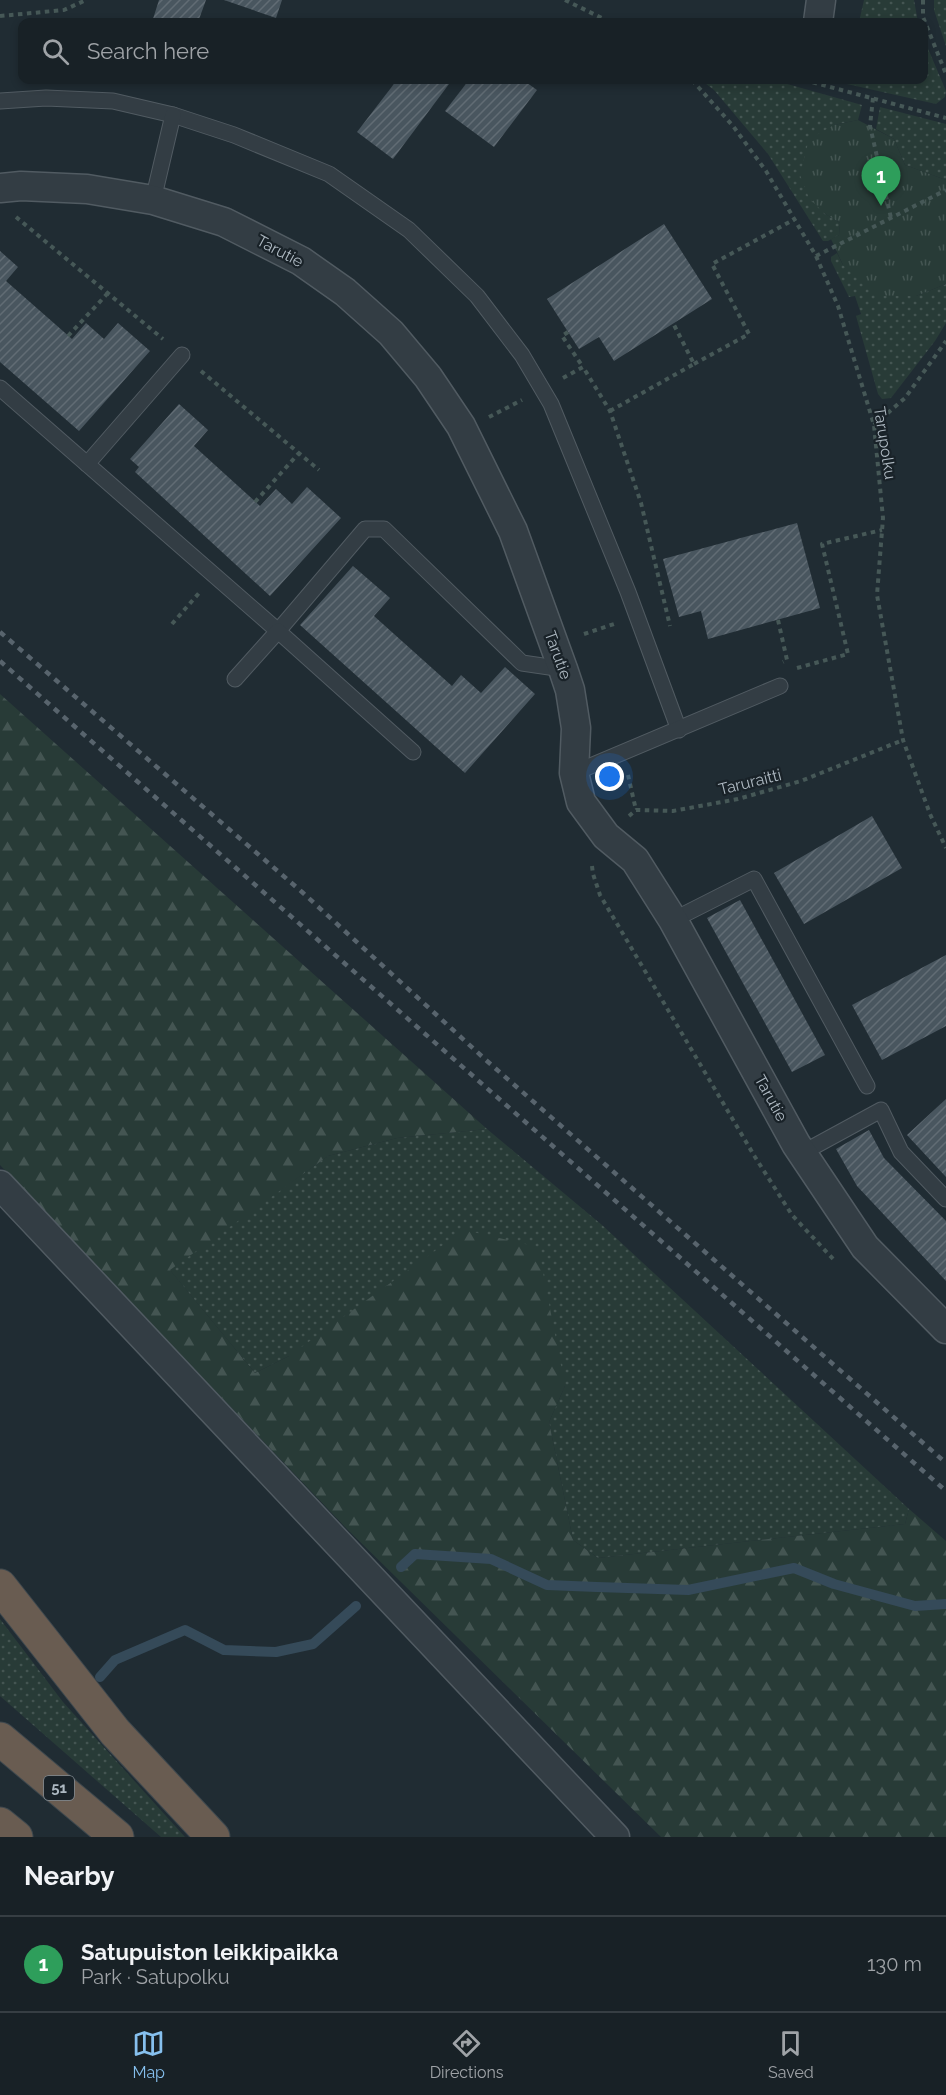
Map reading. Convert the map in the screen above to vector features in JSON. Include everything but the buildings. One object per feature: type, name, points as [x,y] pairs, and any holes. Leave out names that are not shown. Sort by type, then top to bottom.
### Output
[{"type":"highway","points":[[0,1586],[115,1732],[213,1837]]},
{"type":"highway","name":"51","points":[[0,1739],[117,1837]]},
{"type":"highway","points":[[0,1824],[16,1837]]},
{"type":"street","points":[[819,18],[821,0]]},
{"type":"street","name":"Tarutie","points":[[6,201],[21,186],[87,189],[153,200],[224,222],[301,261],[345,292],[391,333],[428,377],[461,426],[513,531],[563,669],[570,690],[576,728],[574,774],[581,802],[606,836],[635,860],[673,920],[802,1153],[865,1247],[946,1329]]},
{"type":"street","points":[[0,1185],[615,1837]]},
{"type":"lane","points":[[0,101],[46,98],[113,101],[172,115],[234,135],[329,174],[409,230],[477,296],[522,355],[543,390],[636,616],[679,729]]},
{"type":"lane","points":[[153,200],[172,115]]},
{"type":"lane","points":[[87,464],[182,355]]},
{"type":"lane","points":[[0,388],[412,752]]},
{"type":"lane","points":[[235,680],[365,529],[384,529],[522,663],[563,669]]},
{"type":"lane","points":[[574,774],[780,686]]},
{"type":"lane","points":[[673,920],[754,879],[867,1086]]},
{"type":"lane","points":[[802,1153],[881,1110],[901,1152],[946,1199]]},
{"type":"path","points":[[0,16],[64,10],[86,0]]},
{"type":"path","points":[[565,0],[602,18]]},
{"type":"path","points":[[922,0],[923,18]]},
{"type":"path","points":[[928,29],[946,74]]},
{"type":"path","name":"Tarupolku","points":[[696,84],[733,126],[766,171],[816,256],[838,306],[874,425],[883,518],[877,595],[903,740],[930,814],[946,848]]},
{"type":"path","points":[[819,84],[946,118]]},
{"type":"path","points":[[873,98],[870,126],[891,218]]},
{"type":"path","points":[[816,256],[946,190]]},
{"type":"path","points":[[6,201],[108,293],[319,470]]},
{"type":"path","points":[[610,411],[749,334],[712,264],[795,219]]},
{"type":"path","points":[[69,336],[108,293]]},
{"type":"path","points":[[674,323],[694,364]]},
{"type":"path","points":[[568,332],[562,336],[610,411],[641,503],[672,633]]},
{"type":"path","points":[[874,425],[905,398],[946,341]]},
{"type":"path","points":[[483,420],[583,367]]},
{"type":"path","points":[[255,502],[299,453]]},
{"type":"path","points":[[790,670],[848,654],[822,544],[882,530]]},
{"type":"path","points":[[172,624],[214,575]]},
{"type":"path","points":[[575,637],[636,616]]},
{"type":"path","points":[[777,664],[787,660],[778,620]]},
{"type":"path","name":"Taruraitti","points":[[636,810],[673,811],[738,799],[801,781],[903,740]]},
{"type":"path","points":[[606,836],[636,810],[621,755]]},
{"type":"green space","points":[[864,0],[914,0],[917,18],[860,18]]},
{"type":"green space","points":[[934,0],[946,0],[946,46],[934,10]]},
{"type":"green space","points":[[928,48],[946,91],[945,97],[936,104],[847,84],[928,84]]},
{"type":"green space","points":[[706,84],[787,84],[862,105],[858,120],[834,125],[824,213],[840,223],[839,235],[823,241],[768,154],[714,90]]},
{"type":"green space","points":[[880,107],[946,124],[946,180],[905,165],[894,139],[876,129]]},
{"type":"green space","points":[[858,120],[894,139],[905,165],[946,180],[946,284],[916,296],[875,296],[843,265],[831,239],[839,235],[840,223],[824,213],[809,198],[800,175],[809,139],[834,125]]},
{"type":"green space","points":[[837,253],[843,265],[916,296],[946,284],[946,323],[891,398],[882,399],[878,394],[856,316],[861,314],[855,296],[849,297],[831,261],[831,257]]},
{"type":"green space","points":[[0,694],[487,1129],[397,1138],[328,1156],[170,1270],[255,1373],[289,1356],[464,1230],[538,1247],[565,1386],[549,1422],[573,1540],[598,1558],[905,1524],[909,1509],[946,1541],[946,1837],[661,1837],[348,1530],[0,1165]]},
{"type":"green space","points":[[487,1129],[602,1225],[909,1509],[905,1524],[598,1558],[573,1540],[549,1422],[565,1386],[289,1356],[255,1373],[169,1269],[328,1156],[397,1138]]},
{"type":"green space","points":[[0,1619],[63,1702],[185,1837],[161,1837],[0,1696]]},
{"type":"waterway","points":[[401,1567],[415,1554],[491,1559],[547,1585],[688,1590],[794,1568],[834,1584],[915,1606],[946,1604]]},
{"type":"waterway","points":[[100,1677],[115,1660],[185,1630],[224,1650],[276,1652],[313,1644],[356,1606]]},
{"type":"railway","points":[[0,632],[302,892],[487,1061],[946,1463]]},
{"type":"railway","points":[[0,661],[946,1491]]},
{"type":"place","name":"Satupuiston leikkipaikka","points":[[881,206]]}]
